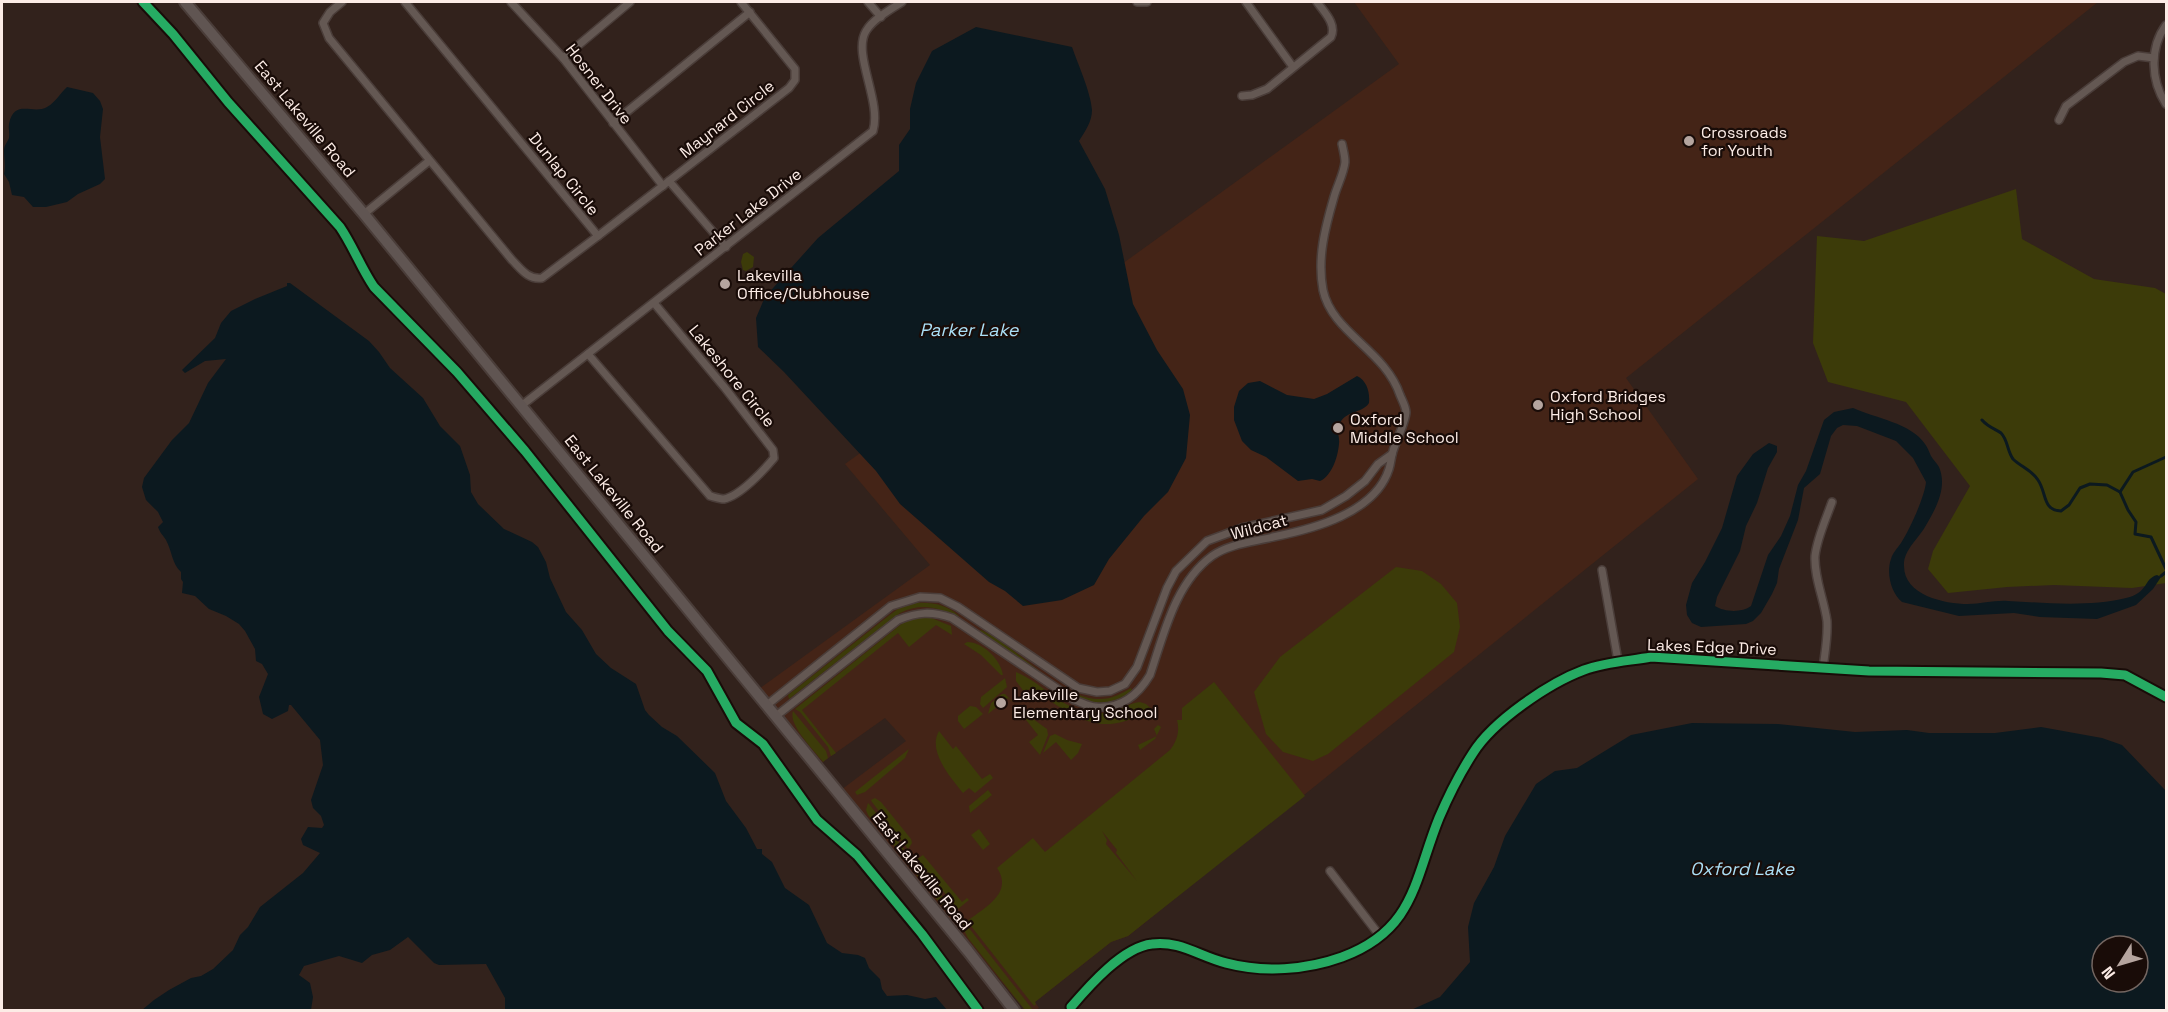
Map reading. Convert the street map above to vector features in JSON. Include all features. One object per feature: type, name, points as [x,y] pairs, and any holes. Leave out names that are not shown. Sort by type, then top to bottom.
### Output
[{"type":"main road","name":"East Lakeville Road","points":[[185,2],[364,214],[968,951],[1014,1011]]},
{"type":"street","name":"Dunlap Circle","points":[[342,2],[330,12],[323,23],[325,32],[512,260],[534,279],[542,278],[598,236],[405,2]]},
{"type":"street","name":"Hosner Drive","points":[[511,2],[563,58],[613,123],[726,247]]},
{"type":"street","name":"Maynard Circle","points":[[598,236],[762,110],[789,88],[795,80],[795,69],[741,2]]},
{"type":"street","points":[[868,2],[880,17]]},
{"type":"street","name":"Parker Lake Drive","points":[[521,406],[873,131],[876,122],[874,106],[862,44],[866,30],[902,2]]},
{"type":"street","points":[[1137,2],[1147,2]]},
{"type":"street","points":[[1246,2],[1293,67]]},
{"type":"street","points":[[1242,96],[1252,95],[1266,88],[1325,43],[1333,33],[1332,25],[1317,2]]},
{"type":"street","points":[[563,58],[624,3]]},
{"type":"street","points":[[613,123],[750,12]]},
{"type":"street","points":[[2166,25],[2154,58],[2156,82],[2166,104]]},
{"type":"street","points":[[2059,120],[2066,106],[2124,62],[2139,56],[2154,58]]},
{"type":"street","name":"Wildcat","points":[[776,716],[898,620],[921,612],[937,613],[966,626],[1074,700],[1096,707],[1114,706],[1134,696],[1150,675],[1179,595],[1200,566],[1214,555],[1246,542],[1328,524],[1354,509],[1375,492],[1389,470],[1406,412],[1396,383],[1378,358],[1338,319],[1328,304],[1324,292],[1320,267],[1322,242],[1345,162],[1342,144]]},
{"type":"street","points":[[364,214],[429,161]]},
{"type":"street","name":"Lakeshore Circle","points":[[588,354],[710,496],[724,499],[738,492],[766,468],[774,458],[773,450],[654,303]]},
{"type":"street","name":"Wildcat","points":[[1130,677],[1137,667],[1167,588],[1176,571],[1191,555],[1207,542],[1242,528],[1322,510],[1365,481],[1378,464],[1392,454]]},
{"type":"street","points":[[1823,668],[1828,638],[1827,620],[1815,557],[1832,502]]},
{"type":"street","points":[[1602,570],[1618,661]]},
{"type":"street","points":[[767,705],[891,606],[920,597],[940,598],[972,615],[1078,688],[1097,692],[1110,691],[1125,684],[1130,677],[1143,686]]},
{"type":"street","points":[[966,626],[972,615]]},
{"type":"street","name":"Lakes Edge Drive","points":[[1071,1007],[1107,968],[1122,957],[1149,944],[1173,944],[1225,963],[1277,970],[1313,965],[1342,957],[1380,936],[1397,921],[1409,902],[1440,817],[1474,752],[1508,715],[1554,685],[1584,670],[1618,661],[1651,657],[1869,671],[2125,675],[2166,697]]},
{"type":"street","points":[[1330,871],[1380,936]]},
{"type":"shaded area","points":[[1354,2],[2098,2],[1626,378],[1698,479],[1128,936],[1111,942],[1035,1002],[1039,1008],[1025,1010],[841,790],[906,741],[885,718],[820,764],[759,689],[930,565],[845,464],[1399,64]]},
{"type":"shaded area","points":[[2016,189],[2022,239],[2094,279],[2155,288],[2166,294],[2166,583],[2132,588],[2054,585],[1948,593],[1928,569],[1933,551],[1970,486],[1906,402],[1828,382],[1813,343],[1817,236],[1864,241]]},
{"type":"shaded area","points":[[747,252],[754,257],[753,267],[746,271],[743,270],[741,262],[743,254]]},
{"type":"shaded area","points":[[1396,567],[1422,571],[1441,584],[1457,603],[1460,627],[1454,652],[1328,754],[1313,761],[1283,752],[1266,734],[1254,692],[1280,657]]},
{"type":"shaded area","points":[[916,603],[939,605],[959,616],[956,618],[929,607],[915,608],[900,613],[789,699],[788,695],[891,614]]},
{"type":"shaded area","points":[[929,617],[951,626],[952,635],[936,625],[909,647],[898,633],[802,710],[836,753],[831,756],[828,747],[800,712],[795,709],[904,622]]},
{"type":"shaded area","points":[[981,630],[1070,691],[1085,697],[1100,699],[1112,697],[1131,688],[1132,691],[1119,699],[1106,702],[1092,703],[1077,700],[979,632]]},
{"type":"shaded area","points":[[967,642],[985,648],[999,664],[1003,675],[981,655],[964,644]]},
{"type":"shaded area","points":[[1016,672],[1079,710],[1105,713],[1140,702],[1155,712],[1153,715],[1148,710],[1131,719],[1115,723],[1101,724],[1087,721],[1073,715],[1031,688],[1025,693],[1016,681]]},
{"type":"shaded area","points":[[1005,678],[1007,687],[983,708],[980,704],[981,697]]},
{"type":"shaded area","points":[[1214,682],[1305,796],[1128,936],[1111,942],[1035,1002],[1034,1006],[967,921],[995,899],[999,892],[1002,885],[997,868],[1033,838],[1045,852],[1170,750],[1177,736],[1177,720],[1182,720],[1182,708]],"holes":[[[1102,831],[1117,850],[1116,853],[1137,881],[1106,844],[1107,840]]]},
{"type":"shaded area","points":[[1005,694],[1015,704],[1008,698],[988,714],[991,703]]},
{"type":"shaded area","points":[[970,706],[976,707],[983,714],[964,729],[958,721],[958,716]]},
{"type":"shaded area","points":[[1015,706],[1047,729],[1048,735],[1040,755],[1029,742],[1038,735]]},
{"type":"shaded area","points":[[793,711],[826,751],[828,758],[823,762],[798,730],[792,717]]},
{"type":"shaded area","points":[[1158,725],[1161,727],[1157,735],[1154,729]]},
{"type":"shaded area","points":[[939,731],[953,749],[956,746],[982,779],[990,774],[993,778],[975,793],[969,788],[963,793],[942,764],[936,747]]},
{"type":"shaded area","points":[[1055,734],[1082,744],[1078,753],[1071,760],[1056,742],[1043,753],[1050,736]]},
{"type":"shaded area","points":[[1156,736],[1155,739],[1140,750],[1138,745]]},
{"type":"shaded area","points":[[909,749],[905,758],[865,792],[857,795],[855,792]]},
{"type":"shaded area","points":[[988,790],[992,795],[970,813],[969,806]]},
{"type":"shaded area","points":[[875,798],[881,802],[911,839],[912,843],[908,849],[872,802],[871,800]]},
{"type":"shaded area","points":[[868,803],[905,850],[897,849],[868,815],[866,810]]},
{"type":"shaded area","points":[[979,829],[990,844],[983,850],[971,835]]},
{"type":"shaded area","points":[[923,855],[962,902],[967,898],[969,900],[958,909],[917,859]]},
{"type":"shaded area","points":[[912,860],[954,911],[944,908],[918,877],[912,868]]},
{"type":"shaded area","points":[[963,922],[1033,1010],[1025,1010],[968,938]]},
{"type":"water","name":"Parker Lake","points":[[976,27],[1072,47],[1087,87],[1092,110],[1086,130],[1079,141],[1105,189],[1119,235],[1133,304],[1157,350],[1183,389],[1190,415],[1186,458],[1168,492],[1144,516],[1109,559],[1094,585],[1062,600],[1023,606],[1005,591],[989,582],[900,504],[876,471],[758,347],[756,318],[765,297],[818,238],[899,171],[899,145],[910,129],[910,109],[916,83],[932,51]]},
{"type":"water","points":[[67,87],[93,93],[100,101],[103,109],[100,137],[105,179],[67,202],[46,207],[33,207],[24,197],[12,195],[9,182],[4,174],[4,149],[9,138],[11,116],[20,109],[47,107]]},
{"type":"water","points":[[287,283],[369,341],[390,368],[423,398],[440,426],[460,446],[470,475],[471,492],[478,504],[504,529],[538,547],[566,612],[582,630],[596,654],[611,668],[636,684],[649,715],[662,727],[677,736],[715,773],[726,801],[746,828],[757,849],[762,849],[762,854],[772,862],[785,888],[809,905],[827,943],[842,953],[865,958],[869,968],[880,979],[882,989],[887,996],[907,995],[925,999],[936,997],[947,1010],[505,1010],[505,998],[486,964],[439,965],[434,963],[408,937],[390,950],[372,955],[362,963],[339,956],[304,966],[299,975],[310,983],[313,997],[311,1010],[142,1010],[169,990],[213,969],[233,950],[240,935],[248,927],[260,907],[303,873],[320,853],[303,845],[301,839],[308,827],[322,828],[324,825],[321,816],[313,808],[311,800],[323,765],[320,740],[291,705],[288,711],[272,719],[263,714],[259,697],[268,674],[262,664],[256,661],[255,649],[239,624],[209,609],[195,596],[182,593],[181,572],[158,527],[163,522],[158,512],[146,500],[142,487],[144,478],[172,440],[189,423],[208,383],[226,359],[205,361],[185,373],[182,370],[215,338],[221,323],[231,311],[287,286]]},
{"type":"water","points":[[1357,376],[1367,387],[1369,403],[1342,420],[1338,427],[1339,444],[1336,460],[1328,475],[1320,481],[1312,479],[1298,481],[1266,457],[1251,450],[1242,441],[1234,420],[1234,407],[1239,391],[1248,383],[1260,381],[1287,395],[1314,399]]},
{"type":"water","points":[[1853,408],[1911,431],[1925,444],[1939,467],[1942,483],[1939,498],[1929,520],[1908,550],[1904,561],[1906,576],[1911,584],[1927,596],[1937,600],[1968,604],[2003,601],[2097,603],[2133,596],[2139,593],[2153,577],[2157,575],[2161,577],[2153,589],[2136,605],[2097,619],[2040,617],[2014,613],[1959,616],[1902,602],[1892,588],[1889,576],[1890,564],[1893,554],[1916,513],[1926,482],[1913,458],[1896,441],[1857,426],[1843,425],[1837,428],[1831,436],[1820,474],[1804,488],[1798,520],[1779,569],[1777,583],[1761,613],[1746,624],[1701,627],[1692,623],[1687,615],[1686,605],[1692,583],[1722,528],[1737,476],[1753,454],[1769,443],[1777,446],[1777,452],[1768,468],[1757,503],[1746,526],[1740,551],[1717,597],[1715,606],[1728,610],[1738,611],[1751,606],[1768,555],[1781,536],[1790,516],[1798,485],[1806,471],[1824,420],[1834,412]]},
{"type":"water","name":"Oxford Lake","points":[[1692,723],[1778,724],[1855,732],[1907,730],[1929,733],[1995,733],[2041,727],[2102,738],[2122,745],[2166,791],[2166,1010],[1411,1010],[1440,997],[1470,962],[1468,927],[1474,903],[1494,867],[1505,836],[1536,784],[1555,771],[1577,768],[1631,735]]},
{"type":"waterway","points":[[1982,420],[2001,433],[2013,459],[2036,477],[2051,508],[2061,511],[2069,505],[2080,488],[2090,484],[2107,485],[2120,492],[2136,522],[2135,534],[2151,537],[2166,569]]},
{"type":"waterway","points":[[2120,492],[2133,472],[2166,457]]},
{"type":"waterway","points":[[2161,576],[2166,572]]},
{"type":"cycle path","points":[[143,2],[173,34],[228,102],[340,227],[374,287],[457,372],[525,451],[668,631],[707,671],[736,723],[763,744],[817,820],[857,855],[922,934],[978,1010]]},
{"type":"cycle path","points":[[1071,1007],[1118,960],[1130,952],[1152,944],[1171,944],[1226,963],[1270,969],[1314,965],[1342,957],[1366,946],[1384,933],[1398,918],[1408,901],[1446,802],[1463,769],[1482,741],[1523,704],[1555,684],[1592,667],[1651,657],[1869,671],[2101,673],[2125,675],[2166,697]]},
{"type":"place","name":"Crossroads for Youth","points":[[1689,141]]},
{"type":"place","name":"Lakevilla Office/Clubhouse","points":[[725,284]]},
{"type":"place","name":"Oxford Bridges High School","points":[[1538,405]]},
{"type":"place","name":"Oxford Middle School","points":[[1338,428]]},
{"type":"place","name":"Lakeville Elementary School","points":[[1001,703]]}]
